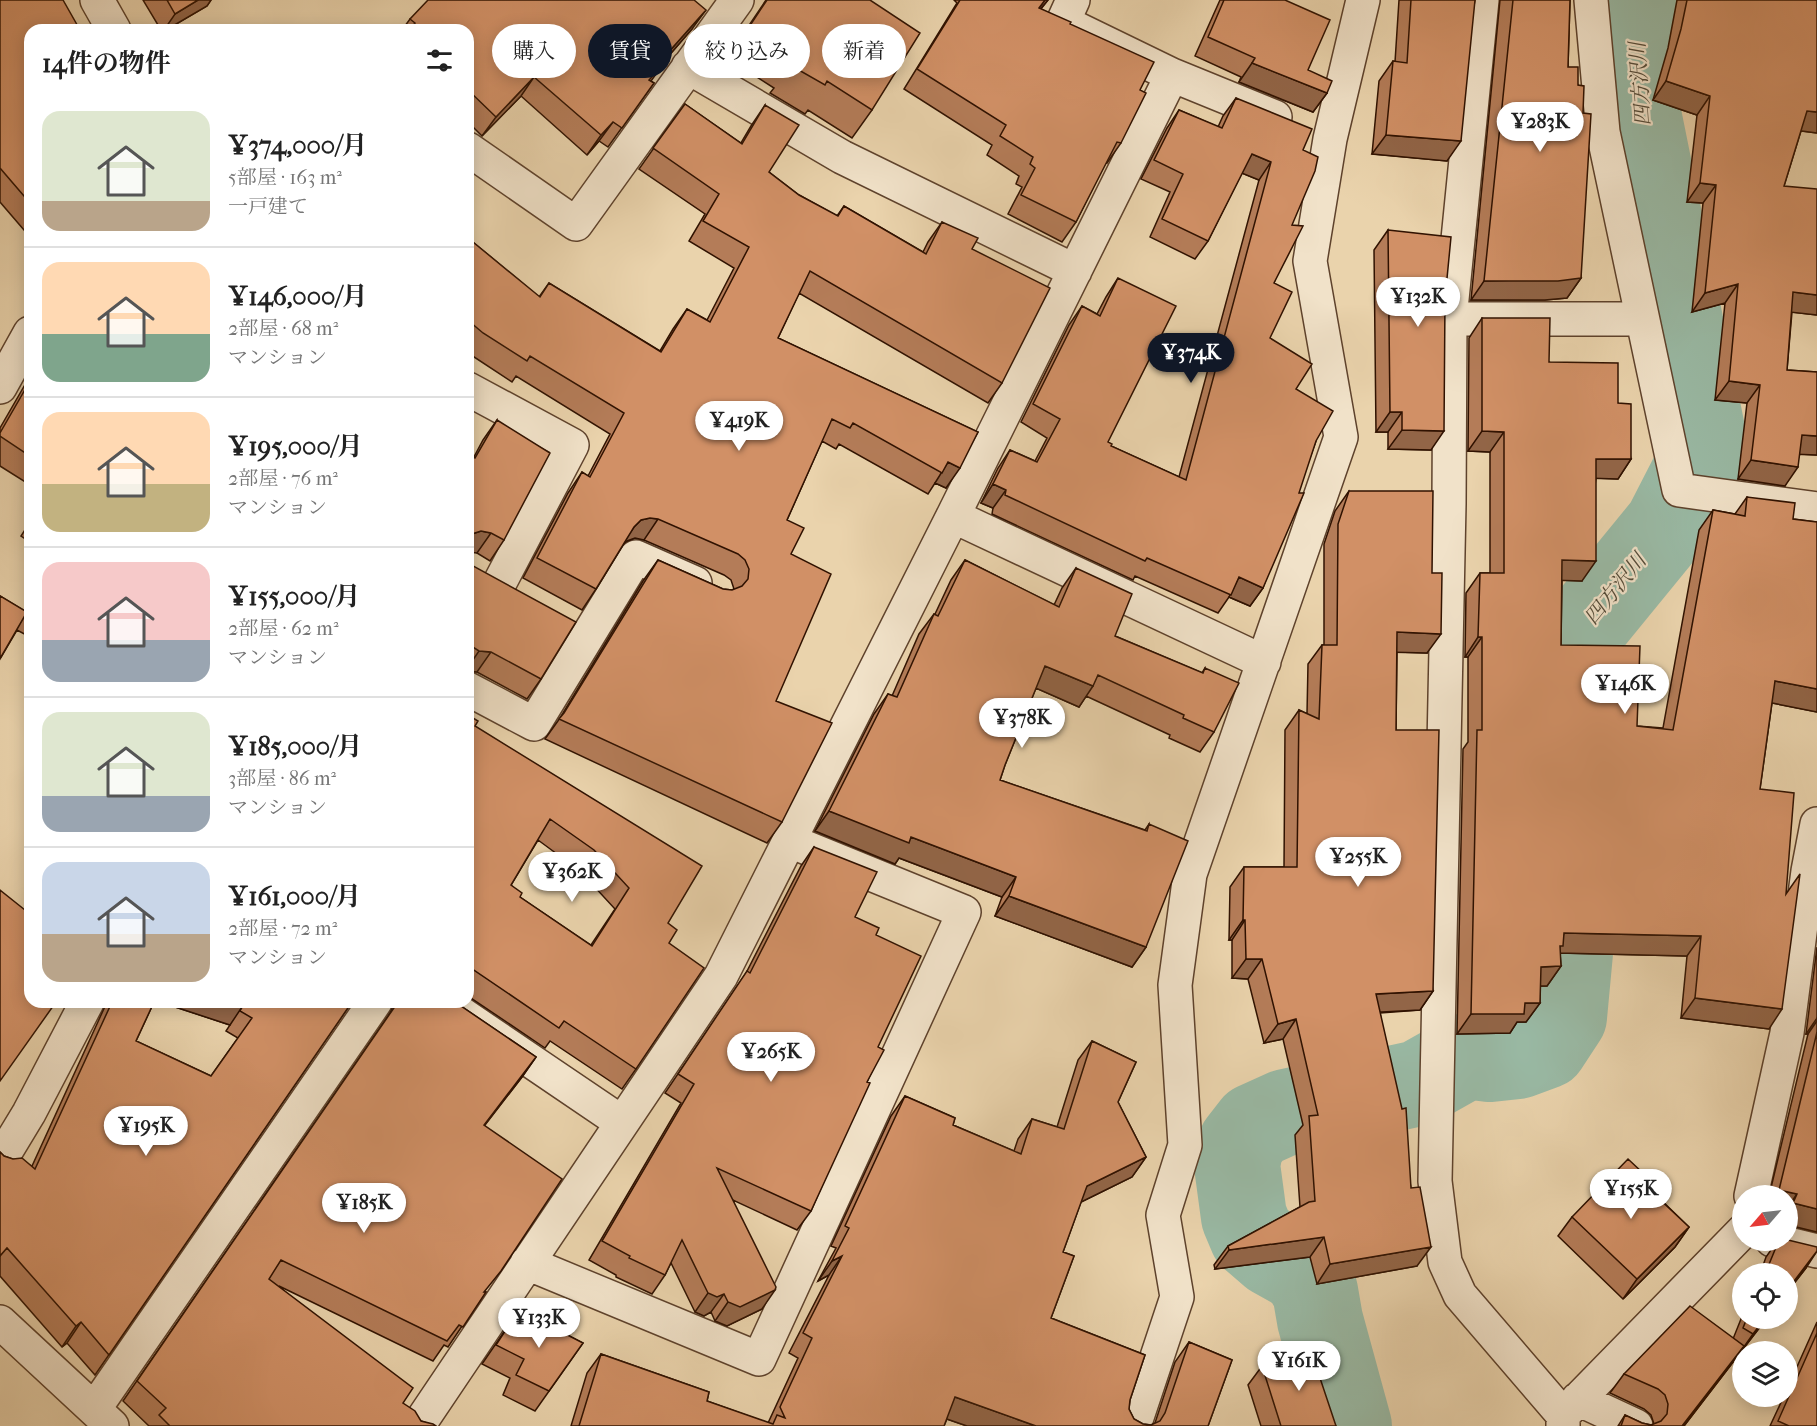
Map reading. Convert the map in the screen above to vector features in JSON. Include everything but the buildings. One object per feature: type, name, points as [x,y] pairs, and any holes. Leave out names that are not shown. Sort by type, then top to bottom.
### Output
[{"type":"street","points":[[97,0],[111,24]]},
{"type":"street","points":[[719,24],[737,0]]},
{"type":"street","points":[[1073,0],[1063,21],[1172,75],[1330,139]]},
{"type":"street","points":[[1134,1426],[1177,1297],[1163,1215],[1185,1145],[1175,986],[1190,874],[1341,437],[1310,261],[1330,139],[1363,0]]},
{"type":"street","points":[[1482,0],[1450,319],[1449,504],[1435,1181],[1445,1263],[1460,1295],[1568,1413],[1636,1426]]},
{"type":"street","points":[[1591,0],[1603,132],[1679,490],[1817,509]]},
{"type":"street","points":[[474,153],[576,224],[684,73]]},
{"type":"street","points":[[418,1426],[721,976],[1172,75]]},
{"type":"street","points":[[707,78],[842,157],[1075,271]]},
{"type":"street","points":[[1450,319],[1642,319]]},
{"type":"street","points":[[0,387],[24,344]]},
{"type":"street","points":[[474,392],[572,445],[498,586]]},
{"type":"street","points":[[953,516],[1264,662]]},
{"type":"street","points":[[474,692],[534,724],[636,557],[716,592]]},
{"type":"street","points":[[474,573],[528,603]]},
{"type":"street","points":[[558,619],[589,635]]},
{"type":"street","points":[[1753,1185],[1787,1033],[1808,871],[1817,824]]},
{"type":"street","points":[[527,1263],[759,1359],[964,912],[790,841]]},
{"type":"street","points":[[0,1161],[29,1113],[84,1008]]},
{"type":"street","points":[[0,1322],[104,1417],[371,1008]]},
{"type":"street","points":[[453,1008],[621,1122]]},
{"type":"street","points":[[1568,1413],[1732,1244]]},
{"type":"street","points":[[1798,1246],[1817,1251]]},
{"type":"waterway","name":"四方沢川","points":[[1349,1426],[1320,1320],[1315,1291],[1303,1271],[1273,1254],[1252,1236],[1244,1217],[1237,1165],[1241,1144],[1255,1126],[1286,1112],[1419,1083],[1467,1056],[1490,1059],[1518,1056],[1545,1046],[1564,1017],[1578,867],[1564,652],[1667,526],[1706,450],[1637,108],[1636,0]]}]
